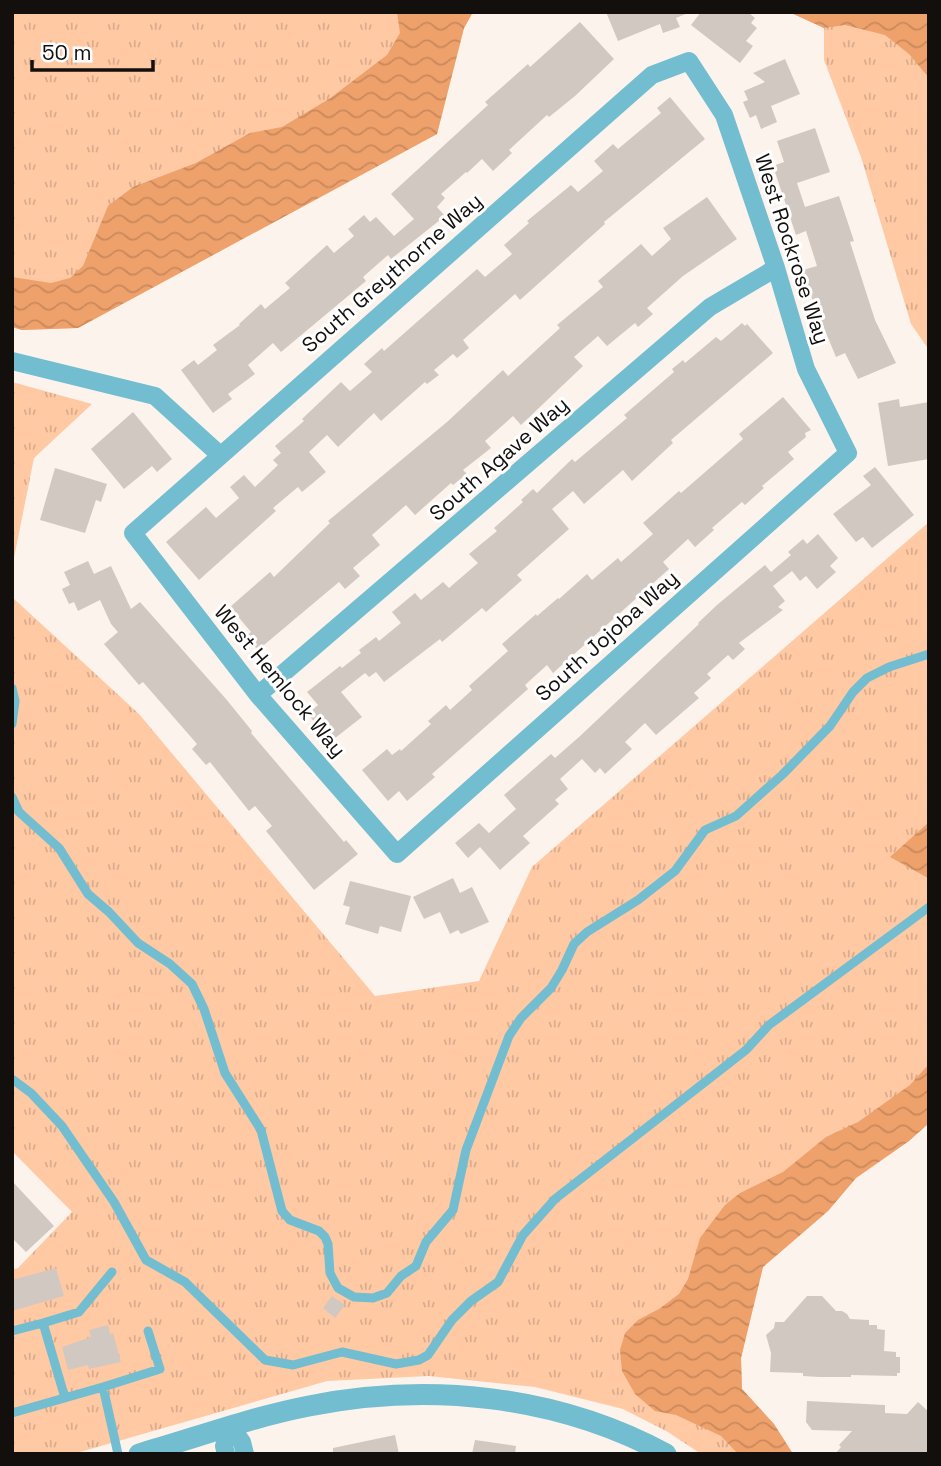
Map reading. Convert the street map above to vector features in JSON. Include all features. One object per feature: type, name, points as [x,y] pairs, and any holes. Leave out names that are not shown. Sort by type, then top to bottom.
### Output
[{"type":"street","name":"West Rockrose Way","points":[[689,61],[724,115],[776,268],[806,369],[848,453]]},
{"type":"street","name":"South Greythorne Way","points":[[133,533],[652,75],[689,61]]},
{"type":"street","name":"South Agave Way","points":[[258,695],[710,307],[776,268]]},
{"type":"street","points":[[12,361],[155,396],[220,455]]},
{"type":"street","name":"South Jojoba Way","points":[[397,853],[848,453]]},
{"type":"street","name":"West Hemlock Way","points":[[133,533],[258,695],[397,853]]},
{"type":"street","points":[[139,1454],[307,1406],[368,1397],[443,1394],[547,1408],[614,1430],[666,1454]]},
{"type":"street","points":[[226,1454],[224,1446],[231,1427]]},
{"type":"street","points":[[231,1427],[242,1442],[245,1454]]},
{"type":"lane","points":[[12,797],[19,811],[59,848],[88,894],[138,943],[170,964],[192,984],[199,995],[225,1073],[261,1130],[282,1211],[290,1220],[319,1231],[324,1237],[328,1244],[330,1273],[338,1288],[354,1297],[373,1298],[387,1293],[401,1276],[416,1266],[426,1242],[453,1210],[466,1150],[509,1035],[521,1018],[551,988],[574,944],[587,932],[638,900],[675,870],[705,830],[736,816],[782,775],[830,726],[853,692],[867,678],[889,667],[929,654]]},
{"type":"lane","points":[[12,688],[15,701],[12,724]]},
{"type":"lane","points":[[12,1079],[32,1093],[62,1126],[114,1202],[146,1261],[185,1282],[265,1360],[293,1365],[342,1352],[377,1361],[407,1363],[428,1355],[457,1314],[498,1282],[523,1235],[555,1199],[746,1049],[769,1025],[929,907]]},
{"type":"lane","points":[[12,1331],[79,1312],[112,1272]]},
{"type":"lane","points":[[43,1323],[65,1398]]},
{"type":"lane","points":[[12,1413],[160,1370],[148,1331]]},
{"type":"lane","points":[[103,1387],[118,1454]]},
{"type":"green space","points":[[12,12],[473,12],[464,28],[437,134],[78,328],[22,330],[12,327]]},
{"type":"green space","points":[[789,12],[929,12],[929,350],[911,324],[861,157],[824,60],[824,28]]},
{"type":"green space","points":[[12,382],[92,404],[34,458],[12,568]]},
{"type":"green space","points":[[929,522],[929,1123],[909,1141],[856,1178],[828,1211],[763,1267],[741,1358],[742,1389],[774,1424],[793,1454],[701,1454],[668,1432],[623,1409],[535,1387],[429,1376],[327,1381],[73,1454],[12,1454],[12,1270],[18,1268],[72,1212],[12,1151],[12,597],[139,714],[375,996],[479,981],[532,867]]},
{"type":"water","points":[[397,12],[473,12],[464,28],[437,134],[78,328],[22,330],[12,327],[12,277],[51,283],[70,278],[83,266],[108,206],[133,187],[196,163],[250,133],[282,127],[329,99],[387,55],[400,33]]},
{"type":"water","points":[[789,12],[929,12],[929,78],[909,54],[885,35],[845,25],[824,28]]},
{"type":"water","points":[[929,822],[929,877],[928,878],[890,857]]},
{"type":"water","points":[[929,1064],[929,1123],[909,1141],[856,1178],[828,1211],[763,1267],[741,1358],[742,1389],[774,1424],[793,1454],[738,1454],[721,1436],[676,1415],[655,1411],[635,1394],[622,1371],[620,1350],[625,1333],[638,1320],[679,1294],[688,1279],[700,1238],[725,1205],[740,1193],[783,1172],[826,1137],[858,1122],[910,1085]]},
{"type":"building","points":[[606,12],[688,13],[676,18],[680,27],[663,33],[660,24],[618,41]]},
{"type":"building","points":[[701,12],[748,12],[755,18],[751,23],[757,28],[746,41],[753,46],[740,63],[691,25]]},
{"type":"building","points":[[580,22],[614,59],[575,96],[549,117],[547,115],[509,150],[512,153],[493,171],[482,159],[441,194],[445,198],[437,207],[445,216],[391,259],[388,255],[363,277],[366,281],[281,352],[273,343],[248,365],[255,374],[228,394],[232,399],[213,413],[181,370],[194,360],[198,365],[217,350],[213,345],[240,325],[261,304],[265,309],[290,288],[285,283],[327,245],[334,253],[354,236],[348,229],[364,215],[370,222],[376,217],[394,236],[414,219],[391,194],[488,105],[485,102],[528,64],[530,67]]},
{"type":"building","points":[[785,59],[800,94],[771,106],[777,122],[761,129],[756,115],[750,118],[743,102],[748,100],[744,91],[765,82],[753,73]]},
{"type":"building","points":[[670,97],[705,139],[604,222],[605,224],[520,300],[515,294],[463,340],[469,348],[457,358],[453,354],[434,370],[439,375],[427,384],[425,382],[381,421],[374,413],[338,447],[327,435],[309,452],[326,472],[302,492],[298,487],[273,508],[276,511],[199,580],[166,542],[206,507],[216,518],[239,498],[230,487],[244,475],[255,487],[278,465],[273,460],[281,453],[275,446],[304,421],[302,419],[341,382],[350,391],[372,372],[364,364],[382,348],[384,351],[477,269],[485,277],[512,254],[504,245],[529,223],[527,221],[571,185],[578,192],[603,171],[594,161],[613,144],[618,149],[661,113],[657,108]]},
{"type":"building","points":[[815,128],[830,172],[797,183],[805,207],[839,196],[854,241],[850,242],[875,320],[896,363],[858,379],[845,353],[836,357],[822,323],[820,324],[803,270],[817,266],[806,231],[796,235],[773,166],[784,162],[777,141]]},
{"type":"building","points":[[707,197],[737,239],[683,276],[647,308],[653,314],[638,327],[635,323],[607,346],[598,336],[574,357],[583,366],[521,425],[513,416],[485,441],[491,448],[463,470],[467,474],[453,485],[451,483],[415,515],[406,505],[372,535],[380,545],[353,568],[360,576],[345,589],[339,582],[258,650],[246,636],[251,632],[230,607],[270,572],[274,577],[330,523],[328,521],[447,422],[503,370],[508,376],[560,328],[557,325],[603,287],[598,281],[641,244],[652,256],[671,239],[663,228]]},
{"type":"building","points":[[742,323],[745,326],[747,324],[773,353],[671,440],[673,443],[632,481],[623,470],[584,504],[573,491],[552,509],[569,529],[517,575],[522,580],[486,612],[482,608],[442,642],[440,639],[384,682],[376,672],[369,677],[365,673],[341,692],[362,717],[330,742],[308,714],[318,705],[307,692],[361,653],[359,650],[376,637],[379,641],[401,623],[392,612],[415,593],[421,600],[443,582],[449,588],[478,563],[469,554],[497,531],[494,528],[523,502],[521,500],[533,489],[537,493],[572,459],[575,462],[627,418],[624,415],[674,372],[672,369],[683,360],[685,363],[716,337],[721,341]]},
{"type":"building","points":[[783,397],[811,430],[788,452],[794,459],[762,486],[764,488],[745,505],[742,502],[712,528],[714,530],[695,547],[688,539],[663,562],[669,569],[553,673],[547,665],[525,685],[528,689],[432,774],[435,777],[407,801],[399,791],[388,801],[362,770],[387,749],[392,755],[400,749],[401,751],[431,724],[428,721],[446,705],[450,710],[472,690],[469,686],[508,651],[502,644],[536,614],[537,616],[559,599],[587,574],[592,580],[618,558],[621,562],[653,534],[643,523],[743,439],[739,434]]},
{"type":"building","points":[[899,399],[900,407],[929,402],[929,459],[888,466],[878,403]]},
{"type":"building","points":[[133,412],[172,459],[157,472],[152,466],[124,489],[91,449]]},
{"type":"building","points":[[875,467],[914,515],[872,548],[863,537],[856,542],[833,514],[871,485],[863,476]]},
{"type":"building","points":[[55,468],[107,484],[101,502],[96,500],[85,533],[40,520]]},
{"type":"building","points":[[818,534],[838,558],[830,566],[836,572],[817,589],[806,576],[800,581],[792,571],[773,586],[785,601],[778,607],[783,610],[739,643],[745,649],[733,660],[728,655],[707,674],[711,678],[694,693],[699,698],[656,735],[645,723],[625,742],[632,749],[605,774],[600,768],[595,773],[582,759],[560,779],[568,789],[555,800],[559,804],[523,836],[530,843],[500,870],[480,847],[468,858],[455,843],[479,823],[489,833],[516,809],[504,795],[551,754],[555,758],[579,737],[717,605],[765,565],[771,572],[791,555],[788,552],[803,539],[807,544]]},
{"type":"building","points":[[88,561],[94,574],[111,566],[131,609],[140,602],[226,699],[251,733],[344,842],[346,840],[358,854],[314,890],[266,831],[272,826],[255,806],[249,811],[210,762],[206,765],[192,749],[197,744],[143,682],[139,685],[104,644],[118,632],[111,624],[100,600],[78,611],[74,602],[69,604],[62,589],[70,585],[64,572]]},
{"type":"building","points":[[453,878],[460,893],[472,887],[489,922],[461,934],[458,930],[450,934],[440,912],[424,919],[413,897]]},
{"type":"building","points":[[350,881],[411,896],[401,932],[380,926],[378,934],[345,924],[350,907],[343,905]]},
{"type":"building","points":[[12,1181],[54,1226],[26,1252],[12,1238]]},
{"type":"building","points":[[56,1268],[64,1296],[12,1311],[12,1280]]},
{"type":"building","points":[[332,1296],[345,1305],[335,1318],[323,1308]]},
{"type":"building","points":[[807,1296],[822,1296],[836,1311],[842,1311],[850,1319],[869,1320],[869,1325],[877,1325],[877,1329],[885,1330],[884,1351],[896,1352],[896,1357],[900,1357],[900,1373],[897,1373],[897,1376],[819,1377],[803,1376],[803,1373],[770,1372],[771,1353],[766,1335],[774,1328],[775,1322],[784,1322]]},
{"type":"building","points":[[108,1325],[121,1362],[89,1369],[88,1365],[68,1370],[62,1347],[91,1337],[89,1330]]},
{"type":"building","points":[[807,1401],[885,1405],[885,1413],[907,1414],[918,1402],[929,1412],[929,1454],[835,1454],[841,1447],[839,1445],[852,1431],[812,1430],[806,1422]]},
{"type":"building","points":[[395,1435],[399,1454],[333,1454],[333,1448]]},
{"type":"building","points":[[475,1440],[516,1446],[515,1454],[472,1454]]}]
